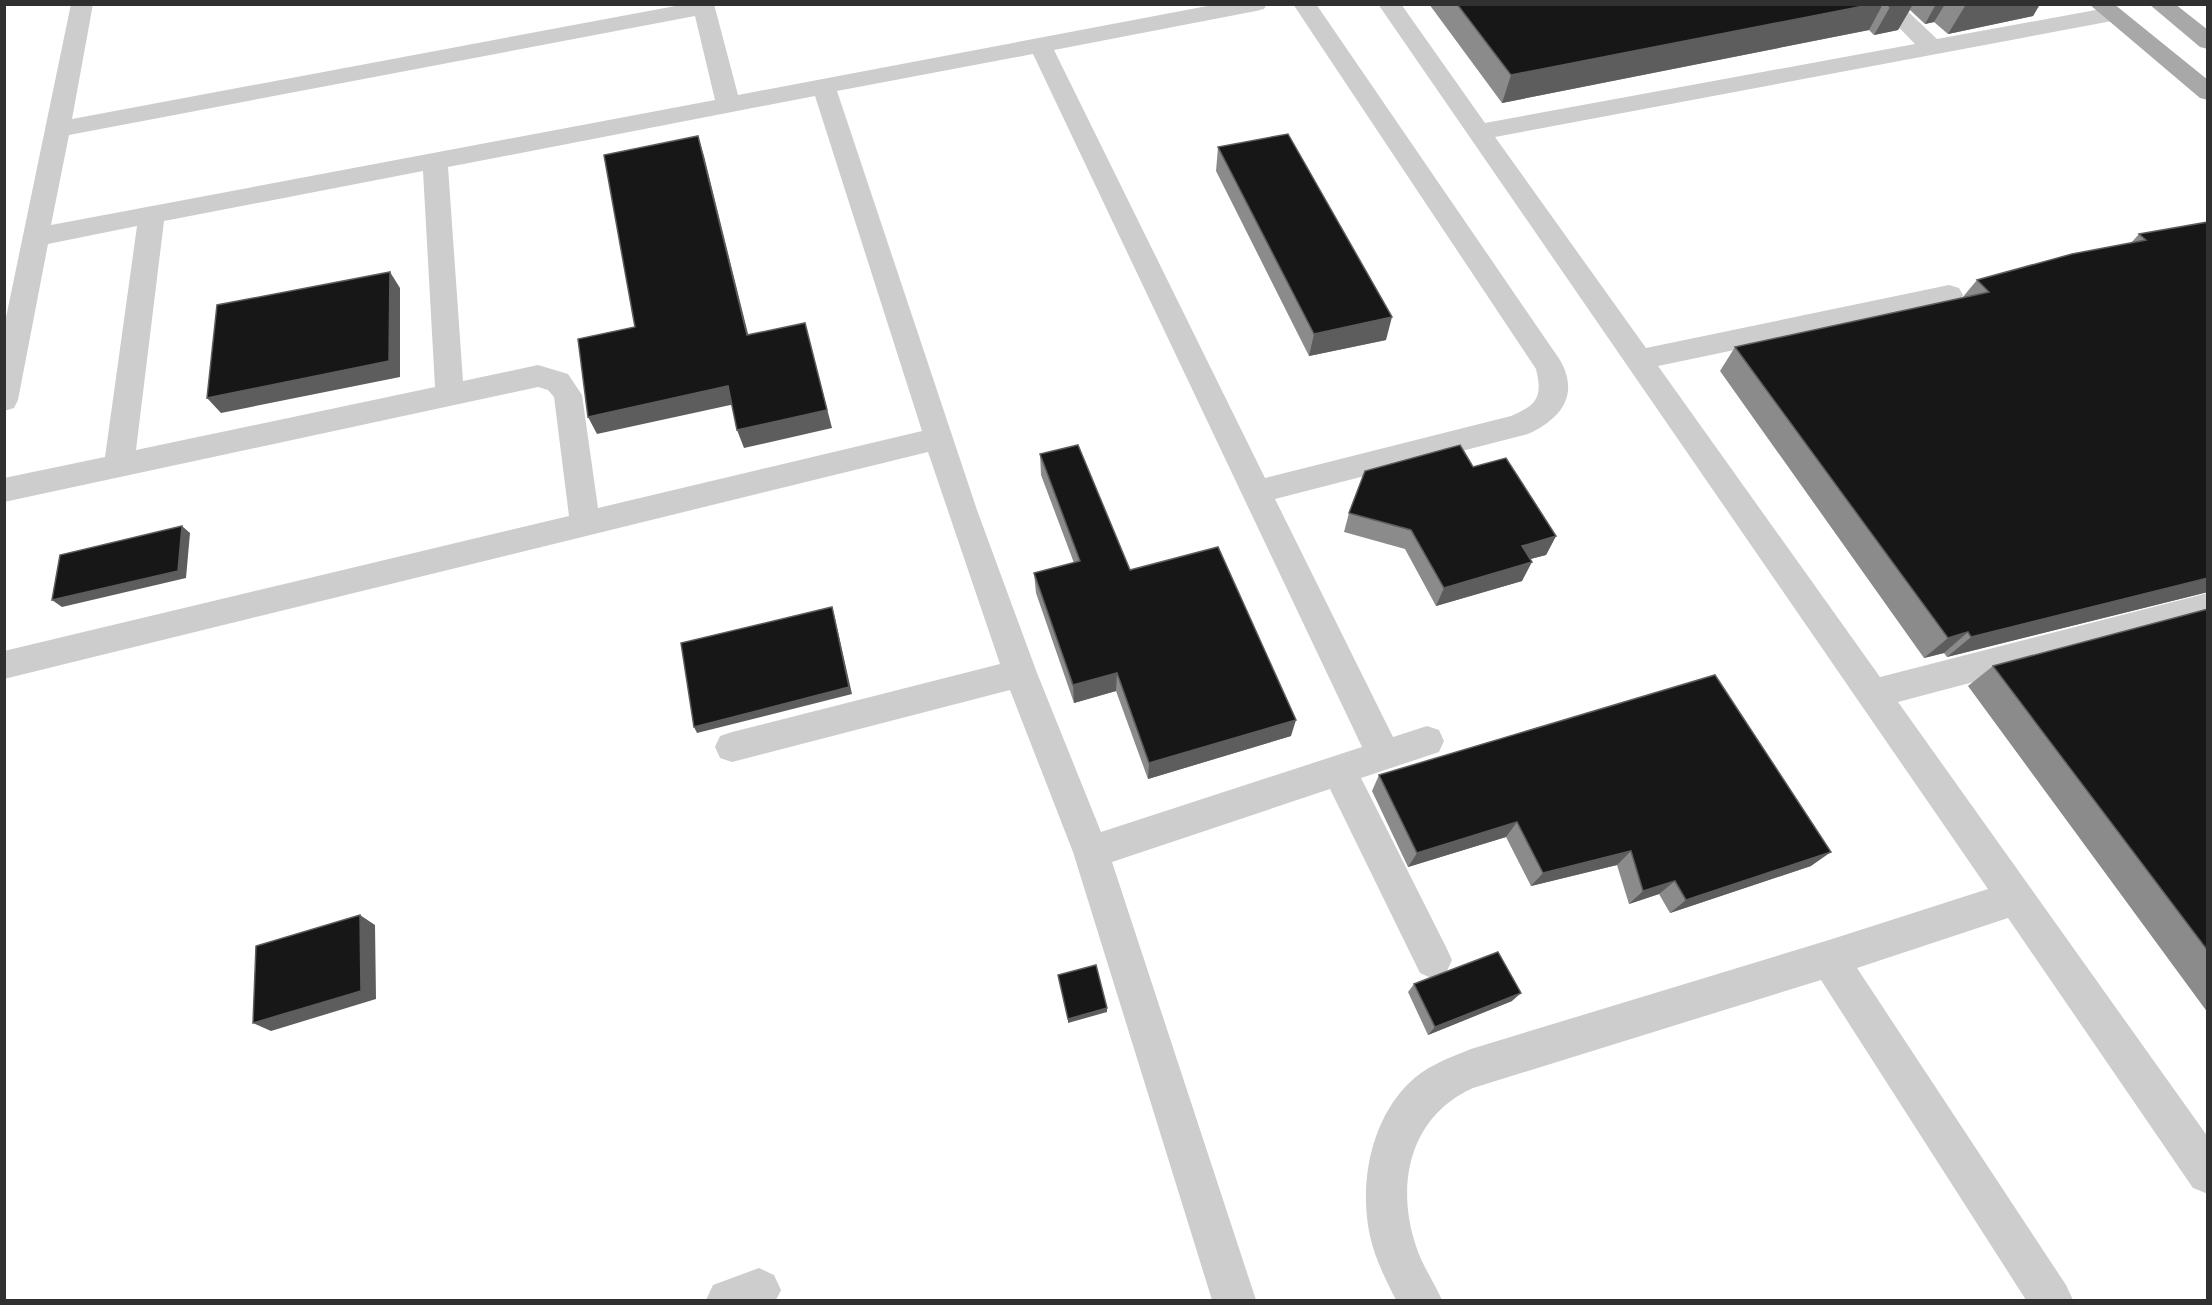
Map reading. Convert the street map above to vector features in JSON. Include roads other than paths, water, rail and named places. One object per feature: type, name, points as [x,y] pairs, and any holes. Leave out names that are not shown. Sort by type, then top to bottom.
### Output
[{"type":"main road","points":[[2164,5],[2208,42]]},
{"type":"main road","points":[[2106,9],[2208,93]]},
{"type":"street","points":[[4,400],[8,368],[82,4]]},
{"type":"street","points":[[36,237],[1256,4]]},
{"type":"street","points":[[1256,492],[1518,426],[1535,419],[1547,409],[1554,396],[1555,381],[1550,367],[1304,4]]},
{"type":"street","points":[[1389,4],[2207,1170]]},
{"type":"street","points":[[1887,4],[1932,47]]},
{"type":"street","points":[[58,129],[703,6],[728,105]]},
{"type":"street","points":[[1479,132],[1932,47],[2106,9]]},
{"type":"street","points":[[1040,45],[1384,755]]},
{"type":"street","points":[[824,87],[962,510],[1020,673],[1090,852],[1234,1300]]},
{"type":"street","points":[[435,161],[450,395]]},
{"type":"street","points":[[118,466],[152,215]]},
{"type":"street","points":[[1639,360],[1949,296]]},
{"type":"street","points":[[4,490],[538,376],[548,378],[564,387],[568,395],[585,524]]},
{"type":"street","points":[[4,665],[940,438]]},
{"type":"street","points":[[1873,694],[2208,606]]},
{"type":"street","points":[[732,747],[1020,673]]},
{"type":"street","points":[[1090,852],[1427,741]]},
{"type":"street","points":[[1339,770],[1433,960]]},
{"type":"street","points":[[1420,1300],[1406,1275],[1390,1230],[1385,1186],[1393,1145],[1411,1110],[1438,1085],[1471,1069],[1829,959],[2014,898]]},
{"type":"street","points":[[1829,959],[2051,1300]]}]
